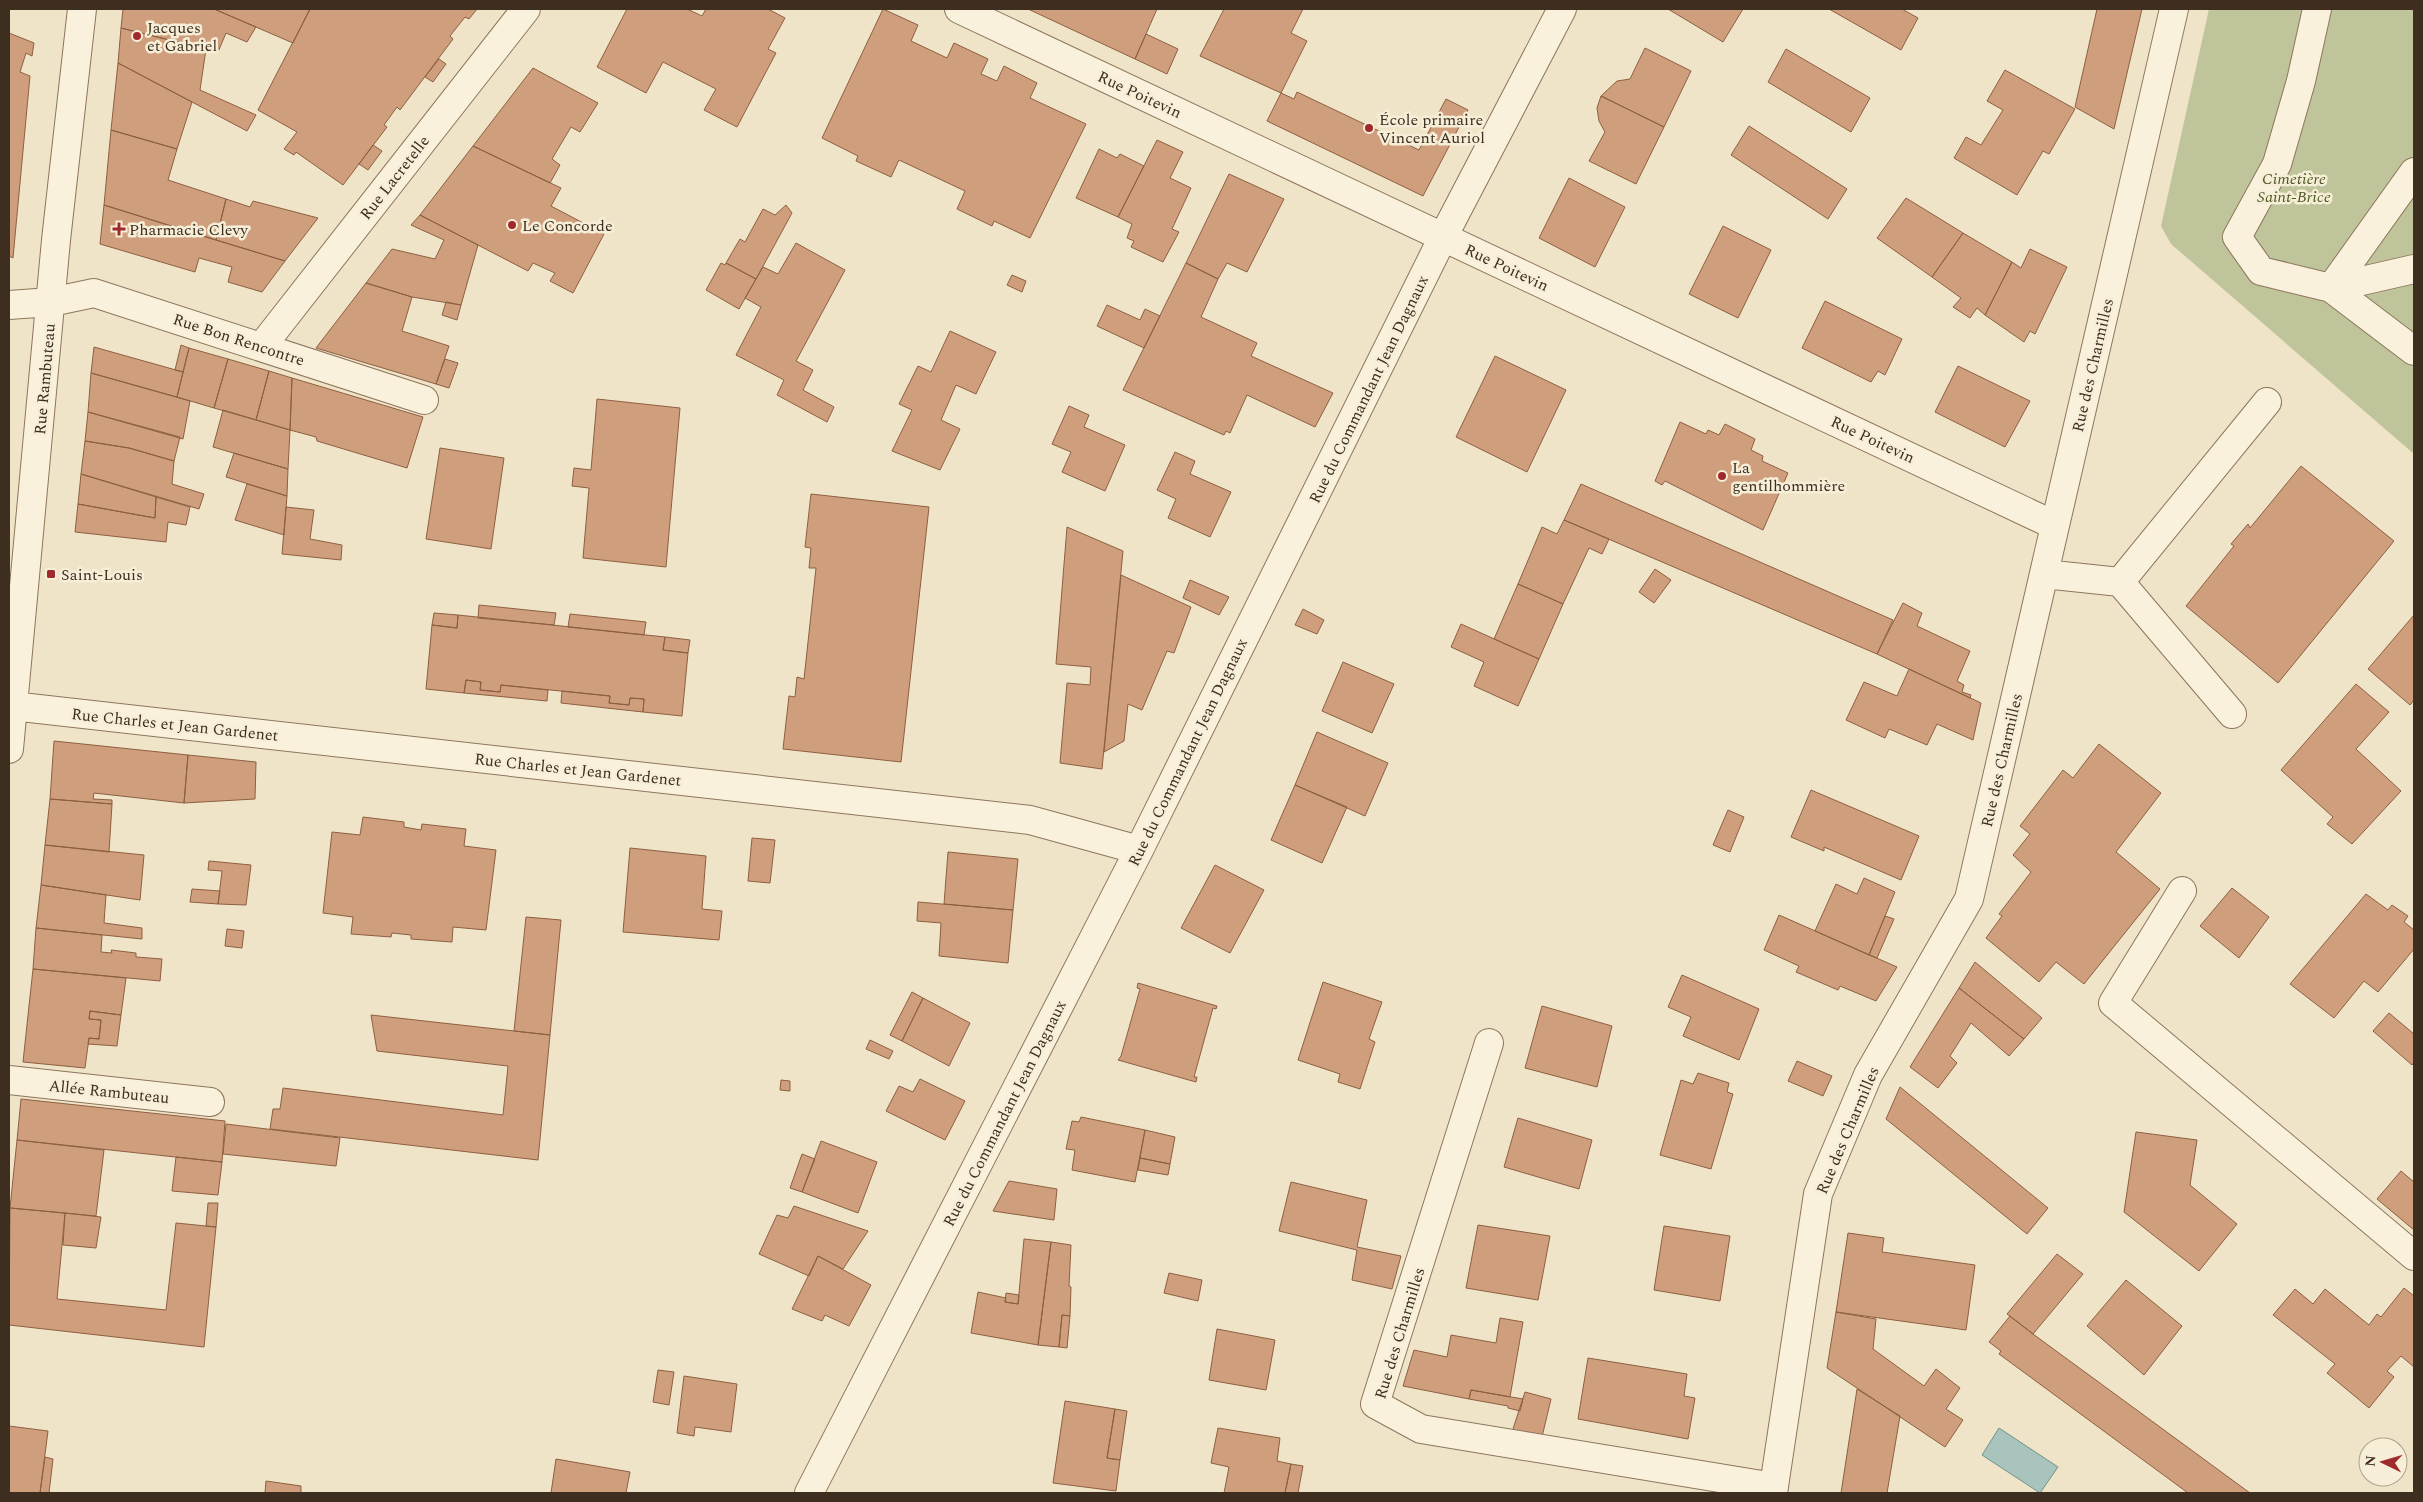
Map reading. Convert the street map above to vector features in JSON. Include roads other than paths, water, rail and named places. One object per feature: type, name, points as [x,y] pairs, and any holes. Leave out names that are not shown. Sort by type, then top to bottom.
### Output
[{"type":"street","name":"Rue Rambuteau","points":[[9,749],[57,230],[82,9]]},
{"type":"street","name":"Rue Lacretelle","points":[[262,346],[526,9]]},
{"type":"street","name":"Rue Poitevin","points":[[959,9],[2054,525]]},
{"type":"street","name":"Rue du Commandant Jean Dagnaux","points":[[809,1493],[1139,850],[1443,237],[1562,9]]},
{"type":"street","name":"Rue des Charmilles","points":[[1489,1043],[1376,1404],[1421,1429],[1774,1490],[1818,1194],[1868,1075],[1969,899],[2174,9]]},
{"type":"street","points":[[2317,9],[2301,81],[2277,164],[2236,237],[2261,271],[2331,288],[2414,351]]},
{"type":"street","points":[[2331,288],[2414,172]]},
{"type":"street","points":[[2331,288],[2414,269]]},
{"type":"street","name":"Rue Bon Rencontre","points":[[9,305],[51,302],[94,293],[424,400]]},
{"type":"street","points":[[2120,582],[2267,402]]},
{"type":"street","points":[[2044,574],[2120,582],[2232,714]]},
{"type":"street","name":"Rue Charles et Jean Gardenet","points":[[12,706],[1030,820],[1139,850]]},
{"type":"street","points":[[2182,891],[2113,1003],[2414,1256]]},
{"type":"street","name":"Allée Rambuteau","points":[[9,1080],[210,1102]]},
{"type":"water","points":[[1999,1428],[2058,1467],[2040,1493],[1982,1455]]},
{"type":"place","name":"Jacques et Gabriel","points":[[137,36]]},
{"type":"place","name":"École primaire Vincent Auriol","points":[[1369,128]]},
{"type":"place","name":"Le Concorde","points":[[512,225]]},
{"type":"place","name":"Pharmacie Clevy","points":[[119,229]]},
{"type":"place","name":"La gentilhommière","points":[[1722,476]]},
{"type":"place","name":"Saint-Louis","points":[[51,574]]},
{"type":"park label","name":"Cimetière Saint-Brice","points":[[2294,187]]}]
